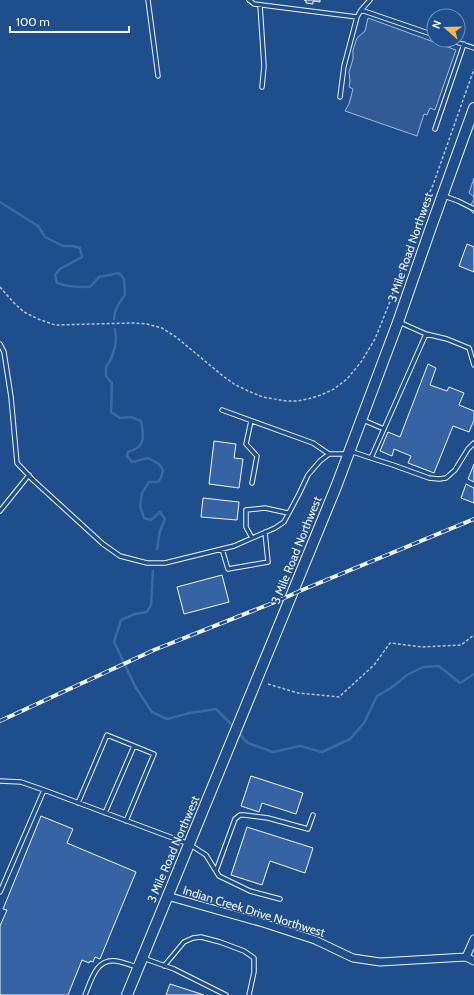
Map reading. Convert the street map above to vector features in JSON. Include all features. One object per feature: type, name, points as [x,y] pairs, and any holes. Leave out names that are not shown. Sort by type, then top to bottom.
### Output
[{"type":"main road","name":"3 Mile Road Northwest","points":[[127,995],[350,453],[474,108]]},
{"type":"street","name":"Indian Creek Drive Northwest","points":[[167,896],[315,940],[353,958],[380,962],[466,957],[474,961]]},
{"type":"street","points":[[466,957],[474,939]]},
{"type":"lane","points":[[148,0],[158,76]]},
{"type":"lane","points":[[249,0],[254,4],[260,5],[357,17]]},
{"type":"lane","points":[[340,97],[344,66],[357,17],[370,0]]},
{"type":"lane","points":[[260,5],[264,66],[262,87]]},
{"type":"lane","points":[[361,10],[426,32]]},
{"type":"lane","points":[[435,129],[463,48]]},
{"type":"lane","points":[[442,196],[458,201],[474,209]]},
{"type":"lane","points":[[398,322],[426,334],[447,339],[469,348],[474,365]]},
{"type":"lane","points":[[371,458],[426,334]]},
{"type":"lane","points":[[0,344],[4,352],[11,397],[17,463],[103,544],[120,556],[147,562],[165,563],[234,546],[275,528],[284,522],[300,494],[308,475],[328,454],[350,453],[371,458],[429,478],[439,479],[446,478],[455,470],[468,449],[474,443]]},
{"type":"lane","points":[[222,410],[313,443],[328,454]]},
{"type":"lane","points":[[251,420],[246,444],[257,456],[252,483]]},
{"type":"lane","points":[[362,420],[384,429]]},
{"type":"lane","points":[[0,511],[29,475]]},
{"type":"lane","points":[[252,538],[246,527],[246,510],[265,508],[288,513]]},
{"type":"lane","points":[[222,549],[228,569],[268,562],[265,532]]},
{"type":"lane","points":[[78,803],[107,736],[134,746],[154,754],[126,821]]},
{"type":"lane","points":[[105,813],[134,746]]},
{"type":"lane","points":[[0,781],[21,782],[189,844],[206,855],[219,876],[250,892],[280,899]]},
{"type":"lane","points":[[0,892],[44,790]]},
{"type":"lane","points":[[216,871],[235,819],[240,815],[268,818],[308,829],[313,815]]},
{"type":"lane","points":[[164,966],[184,942],[193,938],[201,937],[220,942],[244,951],[254,958],[254,972],[249,995]]},
{"type":"lane","points":[[142,958],[174,969],[226,995]]},
{"type":"lane","points":[[85,995],[94,972],[103,963],[115,961],[138,968]]},
{"type":"path","points":[[0,287],[12,302],[24,312],[55,325],[133,323],[148,324],[162,328],[181,341],[222,376],[234,384],[263,397],[286,401],[297,401],[328,392],[347,379],[361,362],[375,339],[389,304],[419,216],[433,185],[474,68]]},
{"type":"path","points":[[268,684],[298,693],[339,697],[374,666],[390,643],[422,647],[461,645],[474,635]]},
{"type":"shaded area","points":[[368,18],[426,39],[426,48],[450,48],[456,50],[435,110],[430,108],[427,115],[424,114],[417,136],[345,111],[349,104],[353,89],[349,87],[349,72],[353,59],[353,50],[357,38],[365,31]]},
{"type":"shaded area","points":[[474,178],[474,199],[469,193]]},
{"type":"shaded area","points":[[474,199],[474,214],[469,209]]},
{"type":"building","points":[[306,0],[320,0],[320,2],[313,1],[313,4],[306,3]]},
{"type":"building","points":[[467,244],[474,247],[474,272],[459,266]]},
{"type":"building","points":[[428,364],[436,368],[430,385],[447,391],[449,387],[464,393],[459,405],[474,411],[474,420],[469,432],[453,426],[434,473],[408,463],[411,456],[394,449],[392,456],[380,451],[388,432],[400,437]]},
{"type":"building","points":[[214,441],[236,444],[234,458],[243,459],[239,488],[209,484]]},
{"type":"building","points":[[474,464],[474,482],[468,479]]},
{"type":"building","points":[[466,484],[474,488],[474,503],[461,498]]},
{"type":"building","points":[[203,498],[239,502],[237,520],[201,517]]},
{"type":"building","points":[[222,575],[229,602],[184,614],[177,587]]},
{"type":"building","points":[[251,776],[303,793],[296,814],[262,803],[259,812],[241,806]]},
{"type":"building","points":[[41,816],[73,829],[67,843],[136,872],[100,959],[95,957],[93,962],[90,961],[89,963],[82,960],[68,995],[0,995],[0,926],[7,910],[3,909]]},
{"type":"building","points":[[247,827],[313,848],[305,873],[270,861],[262,885],[231,875]]},
{"type":"building","points":[[170,984],[204,995],[166,995]]},
{"type":"waterway","points":[[0,202],[38,226],[45,237],[63,246],[80,248],[82,257],[60,269],[55,275],[57,283],[77,287],[90,287],[99,277],[119,273],[124,279],[125,295],[116,309],[114,319]]},
{"type":"waterway","points":[[115,329],[115,347],[111,359],[106,367],[106,376],[112,383],[111,412],[120,418],[131,417],[141,421],[143,431],[141,444],[134,450],[128,452],[127,456],[132,462],[148,458],[159,464],[163,470],[161,478],[158,482],[149,482],[142,493],[140,506],[144,518],[151,520],[160,512],[165,519],[160,531],[157,549]]},
{"type":"waterway","points":[[153,571],[151,605],[147,612],[135,614],[121,620],[114,642],[136,688],[152,712],[167,719],[190,713],[216,709],[234,727]]},
{"type":"waterway","points":[[238,733],[248,743],[273,752],[300,746],[322,752],[350,739],[364,723],[377,696],[391,688],[407,675],[423,667],[439,666],[460,683],[474,674]]},
{"type":"railway","points":[[0,721],[154,650],[280,600],[474,519]]}]
